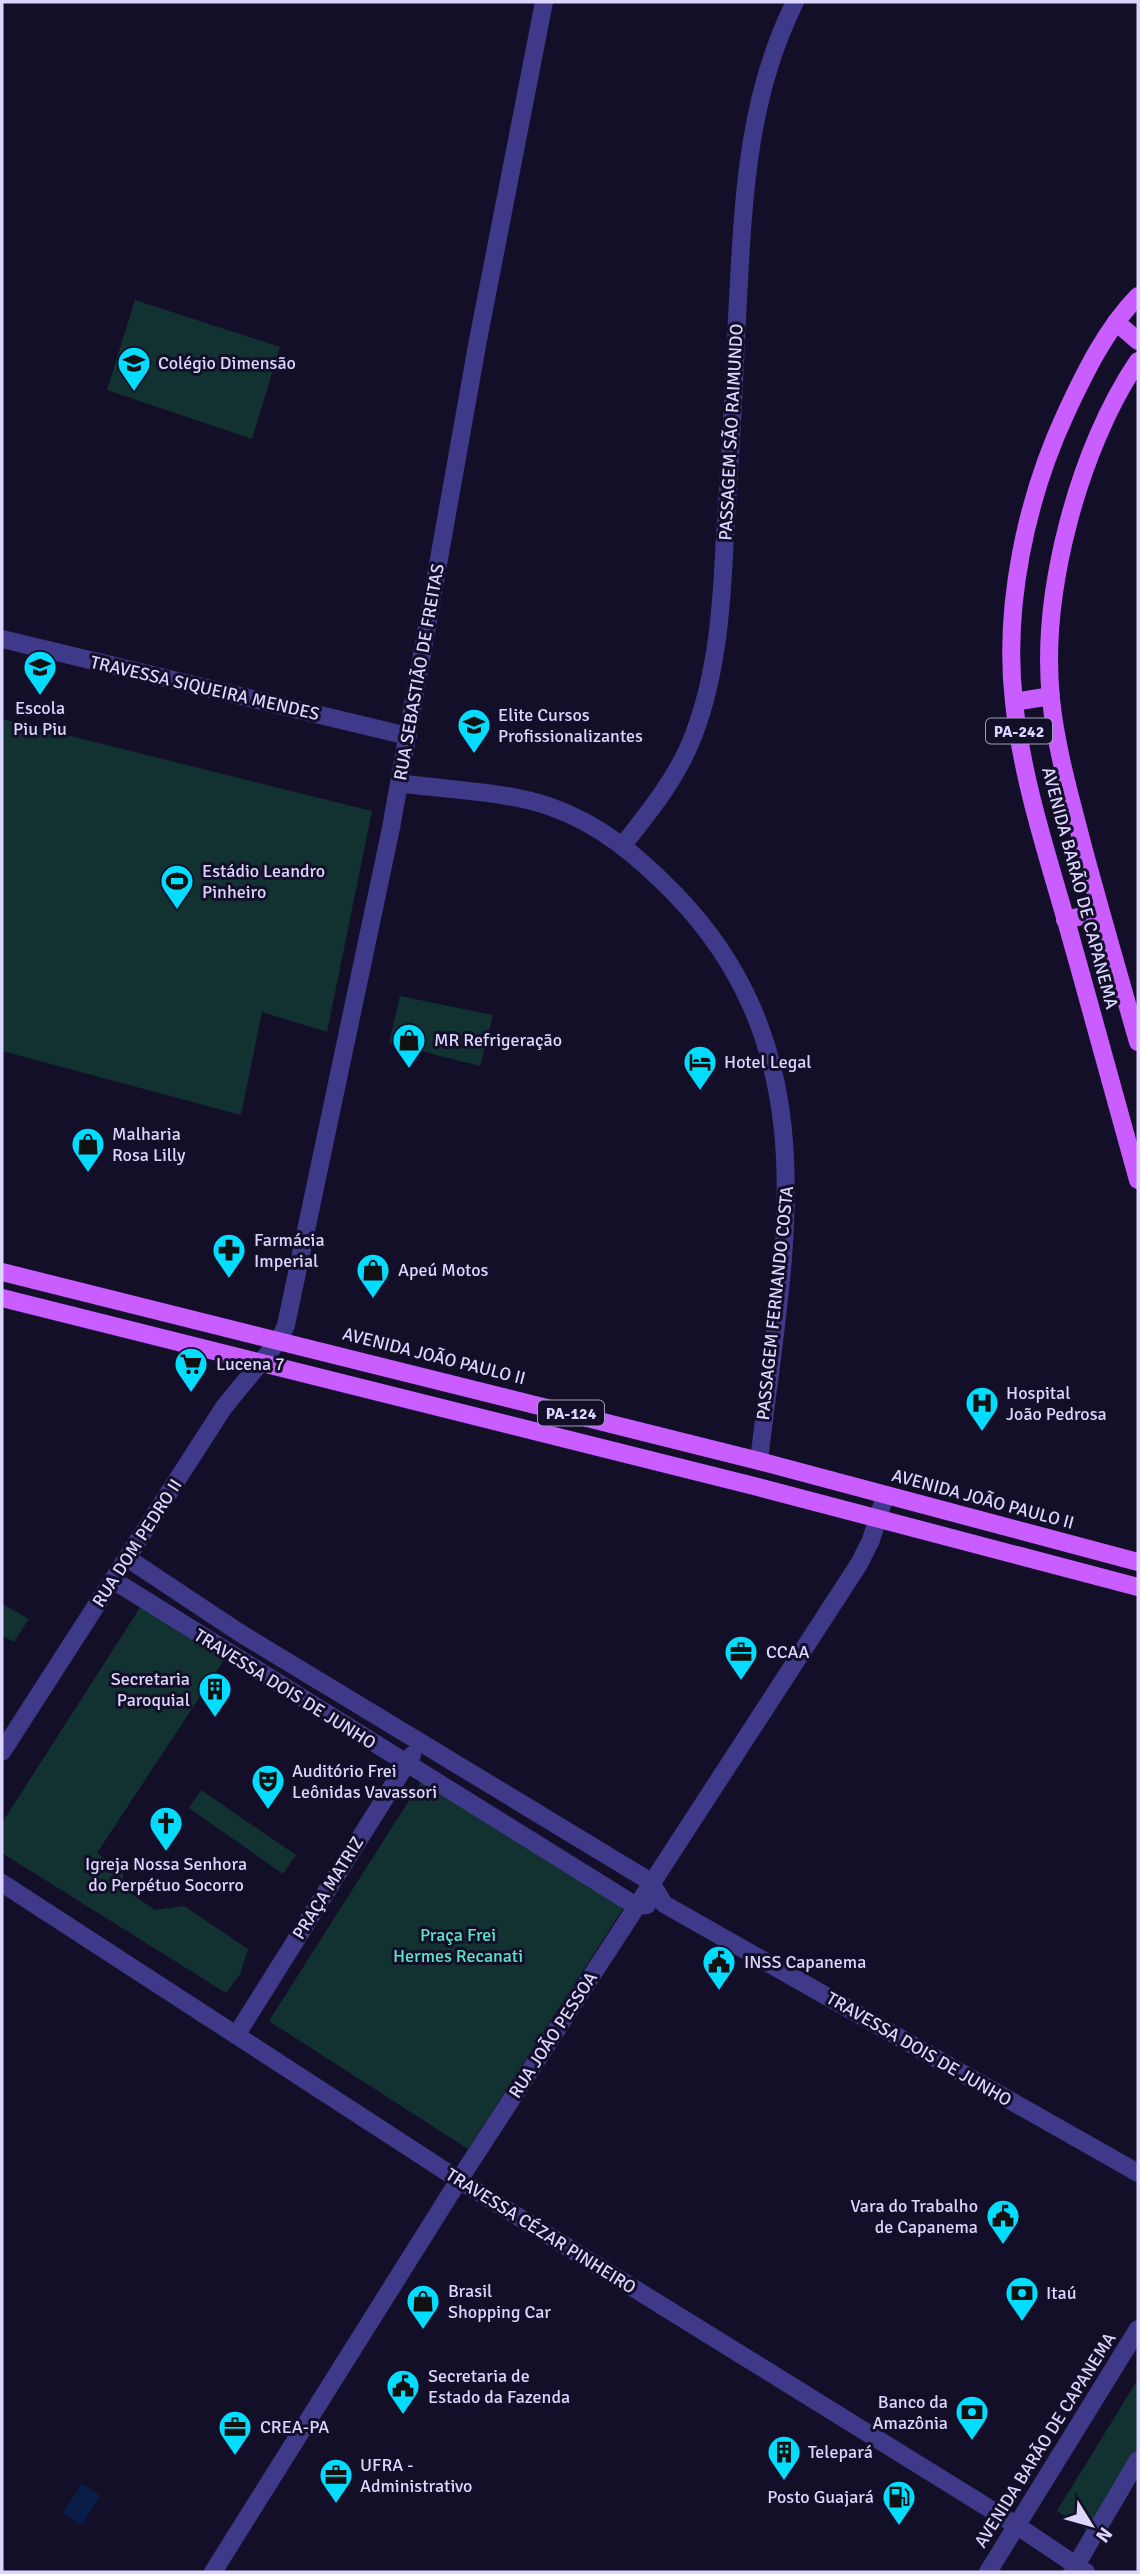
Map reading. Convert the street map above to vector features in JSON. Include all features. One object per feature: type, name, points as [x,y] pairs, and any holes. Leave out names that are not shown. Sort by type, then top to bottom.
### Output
[{"type":"main road","name":"AVENIDA BARÃO DE CAPANEMA","points":[[1138,296],[1116,323],[1079,385],[1058,431],[1033,507],[1019,572],[1012,643],[1014,702],[1038,826],[1138,1180]]},
{"type":"main road","points":[[1116,323],[1138,341]]},
{"type":"main road","name":"AVENIDA BARÃO DE CAPANEMA","points":[[1138,361],[1099,430],[1068,524],[1058,575],[1051,696],[1058,750],[1100,912],[1138,1042]]},
{"type":"main road","points":[[1014,702],[1051,696]]},
{"type":"main road","points":[[1065,920],[1100,912]]},
{"type":"main road","name":"AVENIDA JOÃO PAULO II","points":[[2,1272],[280,1339],[759,1461],[1138,1562]]},
{"type":"main road","name":"PA-124","points":[[2,1298],[879,1518],[1138,1587]]},
{"type":"street","name":"PASSAGEM SÃO RAIMUNDO","points":[[623,845],[676,771],[694,734],[709,682],[719,621],[724,555],[741,206],[752,133],[765,83],[795,2]]},
{"type":"street","name":"RUA SEBASTIÃO DE FREITAS","points":[[280,1339],[297,1284],[399,783],[539,3]]},
{"type":"street","name":"TRAVESSA SIQUEIRA MENDES","points":[[2,639],[408,736]]},
{"type":"street","name":"PASSAGEM FERNANDO COSTA","points":[[399,783],[549,806],[591,825],[623,845],[688,908],[716,945],[742,987],[761,1029],[774,1071],[785,1139],[787,1202],[759,1461]]},
{"type":"street","name":"RUA DOM PEDRO II","points":[[2,1752],[224,1407],[280,1339]]},
{"type":"street","name":"RUA JOÃO PESSOA","points":[[214,2572],[459,2180],[859,1564],[879,1518],[885,1496]]},
{"type":"street","name":"TRAVESSA DOIS DE JUNHO","points":[[127,1558],[240,1633],[651,1882]]},
{"type":"street","name":"TRAVESSA DOIS DE JUNHO","points":[[113,1580],[636,1906]]},
{"type":"street","name":"PRAÇA MATRIZ","points":[[237,2034],[419,1743]]},
{"type":"street","name":"TRAVESSA CÉZAR PINHEIRO","points":[[2,1882],[459,2180],[1016,2525],[1078,2570]]},
{"type":"street","points":[[636,1906],[664,1904],[651,1882]]},
{"type":"street","name":"TRAVESSA DOIS DE JUNHO","points":[[664,1904],[1138,2173]]},
{"type":"street","name":"AVENIDA BARÃO DE CAPANEMA","points":[[988,2572],[1138,2329]]},
{"type":"street","points":[[1078,2570],[1138,2460]]},
{"type":"green space","points":[[135,300],[280,347],[252,439],[107,390]]},
{"type":"green space","name":"Estádio Leandro Pinheiro","points":[[2,719],[372,811],[327,1032],[262,1012],[241,1115],[2,1051]]},
{"type":"green space","points":[[400,996],[493,1015],[480,1066],[389,1043]]},
{"type":"green space","points":[[2,1604],[29,1619],[14,1642],[2,1635]]},
{"type":"green space","points":[[141,1606],[224,1660],[97,1853],[123,1871],[123,1888],[155,1910],[184,1906],[248,1949],[240,1974],[226,1993],[2,1853],[2,1823]]},
{"type":"green space","name":"Praça Frei Hermes Recanati","points":[[422,1780],[626,1904],[468,2149],[269,2021]]},
{"type":"green space","points":[[201,1790],[296,1855],[283,1874],[189,1808]]},
{"type":"green space","points":[[1138,2379],[1138,2448],[1088,2531],[1057,2511]]},
{"type":"water","points":[[82,2484],[100,2496],[82,2525],[63,2513]]},
{"type":"place","name":"Colégio Dimensão","points":[[134,393]]},
{"type":"place","name":"Escola Piu Piu","points":[[40,697]]},
{"type":"place","name":"Elite Cursos Profissionalizantes","points":[[474,755]]},
{"type":"place","name":"Estádio Leandro Pinheiro","points":[[177,911]]},
{"type":"place","name":"MR Refrigeração","points":[[409,1070]]},
{"type":"place","name":"Hotel Legal","points":[[700,1092]]},
{"type":"place","name":"Malharia Rosa Lilly","points":[[88,1174]]},
{"type":"place","name":"Farmácia Imperial","points":[[229,1280]]},
{"type":"place","name":"Apeú Motos","points":[[373,1300]]},
{"type":"place","name":"Lucena 7","points":[[191,1394]]},
{"type":"place","name":"Hospital João Pedrosa","points":[[982,1433]]},
{"type":"place","name":"CCAA","points":[[741,1682]]},
{"type":"place","name":"Secretaria Paroquial","points":[[215,1719]]},
{"type":"place","name":"Auditório Frei Leônidas Vavassori","points":[[268,1811]]},
{"type":"place","name":"Igreja Nossa Senhora do Perpétuo Socorro","points":[[166,1853]]},
{"type":"place","name":"INSS Capanema","points":[[719,1992]]},
{"type":"place","name":"Vara do Trabalho de Capanema","points":[[1003,2246]]},
{"type":"place","name":"Itaú","points":[[1022,2323]]},
{"type":"place","name":"Brasil Shopping Car","points":[[423,2331]]},
{"type":"place","name":"Secretaria de Estado da Fazenda","points":[[403,2416]]},
{"type":"place","name":"Banco da Amazônia","points":[[972,2442]]},
{"type":"place","name":"CREA-PA","points":[[235,2457]]},
{"type":"place","name":"Telepará","points":[[784,2482]]},
{"type":"place","name":"UFRA - Administrativo","points":[[336,2505]]},
{"type":"place","name":"Posto Guajará","points":[[899,2527]]}]
